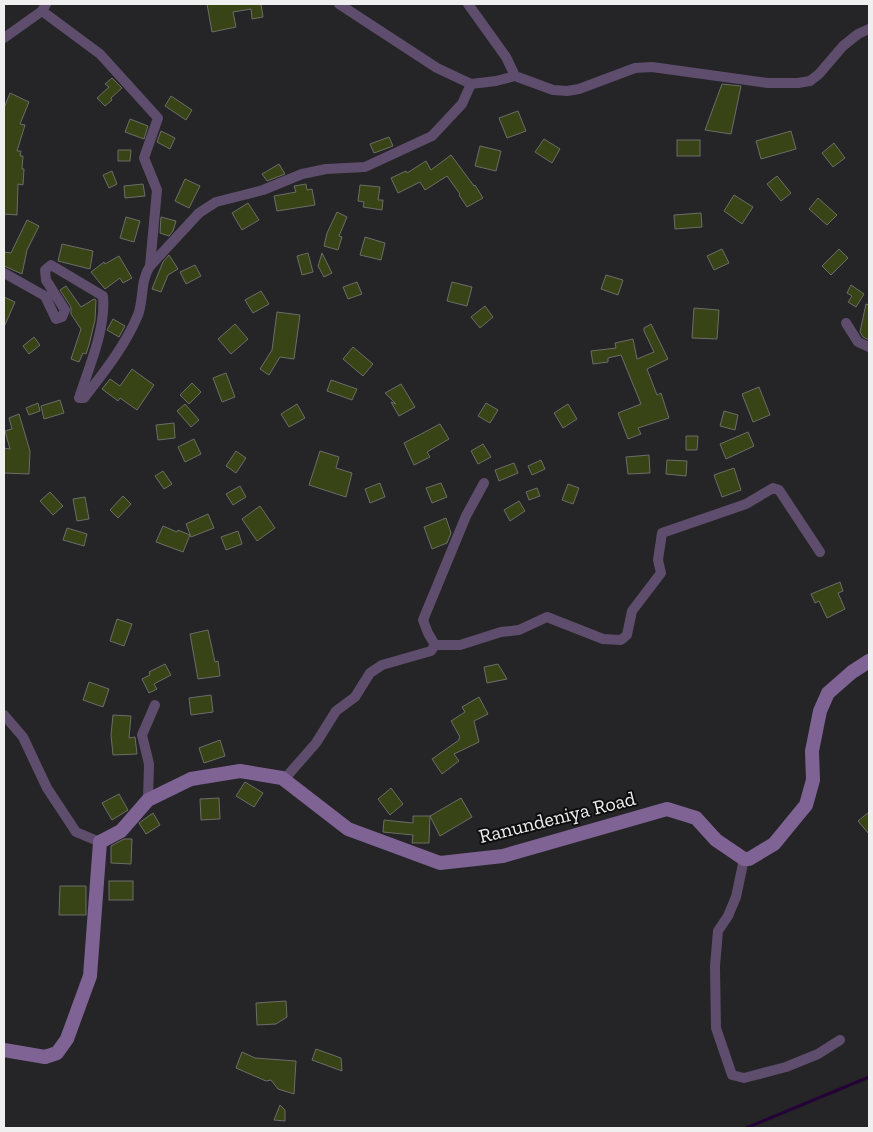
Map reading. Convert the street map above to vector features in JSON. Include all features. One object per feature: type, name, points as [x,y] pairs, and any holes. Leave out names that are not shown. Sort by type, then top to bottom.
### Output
[{"type":"main road","points":[[744,859],[749,859],[774,844],[806,805],[813,780],[812,751],[820,711],[828,693],[852,672],[869,661]]},
{"type":"main road","name":"Ranundeniya Road","points":[[100,842],[121,831],[148,800],[191,779],[240,772],[282,778],[348,829],[440,863],[503,856],[667,809],[696,818],[716,840],[744,859]]},
{"type":"main road","points":[[4,1050],[45,1058],[57,1053],[67,1038],[90,976],[100,842]]},
{"type":"street","points":[[339,4],[437,68],[471,84],[489,83],[514,76],[553,90],[567,91],[579,89],[635,68],[652,66],[755,81],[798,83],[810,81],[819,74],[843,46],[858,34],[869,29]]},
{"type":"street","points":[[468,4],[506,57],[514,76]]},
{"type":"street","points":[[4,38],[44,7],[100,54],[158,118],[144,158],[157,190],[150,266]]},
{"type":"street","points":[[4,274],[45,296],[56,319],[62,317],[65,310],[46,280],[44,270],[51,265],[103,296],[104,310],[101,328],[79,398],[84,398],[106,370],[138,314],[145,274],[150,266],[199,213],[216,202],[263,190],[302,174],[326,169],[364,167],[432,136],[462,104],[471,84]]},
{"type":"street","points":[[846,323],[858,342],[869,347]]},
{"type":"street","points":[[435,645],[423,620],[466,516],[484,483]]},
{"type":"street","points":[[435,645],[460,645],[501,632],[519,630],[547,617],[603,639],[622,640],[627,635],[632,611],[661,573],[658,560],[662,533],[746,504],[773,488],[779,490],[820,552]]},
{"type":"street","points":[[282,778],[288,774],[316,743],[336,711],[355,697],[370,673],[382,665],[431,651],[435,645]]},
{"type":"street","points":[[148,800],[149,764],[142,734],[155,705]]},
{"type":"street","points":[[4,715],[23,737],[46,788],[76,832],[100,842]]},
{"type":"street","points":[[744,859],[736,897],[728,916],[718,930],[716,1028],[732,1075],[744,1078],[786,1067],[818,1054],[840,1040]]},
{"type":"building","points":[[207,4],[261,4],[263,17],[252,19],[251,9],[233,12],[236,27],[212,32]]},
{"type":"building","points":[[112,78],[122,88],[105,106],[97,98],[109,87],[105,84]]},
{"type":"building","points":[[722,84],[741,86],[731,134],[705,130]]},
{"type":"building","points":[[10,93],[29,102],[20,124],[25,125],[17,151],[21,151],[20,156],[23,156],[22,169],[24,169],[23,185],[18,184],[17,215],[4,214],[4,108]]},
{"type":"building","points":[[171,96],[192,110],[186,120],[165,106]]},
{"type":"building","points":[[518,111],[526,131],[507,138],[499,118]]},
{"type":"building","points":[[130,119],[148,126],[144,139],[125,132]]},
{"type":"building","points":[[161,131],[175,138],[170,149],[157,142]]},
{"type":"building","points":[[791,131],[796,149],[761,159],[756,141]]},
{"type":"building","points":[[389,137],[393,146],[374,153],[370,144]]},
{"type":"building","points":[[544,139],[560,149],[552,163],[535,152]]},
{"type":"building","points":[[677,140],[700,140],[700,156],[677,156]]},
{"type":"building","points":[[834,143],[845,158],[833,167],[822,153]]},
{"type":"building","points":[[480,146],[501,151],[496,171],[475,166]]},
{"type":"building","points":[[118,150],[131,150],[130,161],[118,161]]},
{"type":"building","points":[[451,155],[483,198],[467,207],[447,176],[425,190],[420,182],[398,193],[391,178],[406,171],[407,173],[426,161],[431,170]]},
{"type":"building","points":[[279,164],[285,174],[267,181],[262,174]]},
{"type":"building","points":[[112,171],[117,184],[109,188],[103,175]]},
{"type":"building","points":[[777,176],[791,193],[781,201],[767,184]]},
{"type":"building","points":[[185,179],[200,186],[189,208],[175,201]]},
{"type":"building","points":[[143,184],[145,196],[125,198],[124,186]]},
{"type":"building","points":[[306,184],[307,190],[312,189],[315,205],[277,211],[274,196],[296,192],[294,186]]},
{"type":"building","points":[[360,185],[380,187],[378,200],[383,200],[382,210],[363,207],[364,202],[358,201]]},
{"type":"building","points":[[734,195],[753,207],[742,224],[724,211]]},
{"type":"building","points":[[818,198],[837,215],[827,225],[809,209]]},
{"type":"building","points":[[248,203],[259,220],[242,230],[232,213]]},
{"type":"building","points":[[337,212],[347,217],[339,236],[342,237],[338,250],[324,246],[327,233]]},
{"type":"building","points":[[701,213],[702,227],[675,229],[674,215]]},
{"type":"building","points":[[126,217],[140,221],[134,242],[120,238]]},
{"type":"building","points":[[161,217],[176,221],[173,231],[169,236],[160,233]]},
{"type":"building","points":[[27,220],[39,226],[27,250],[22,274],[4,266],[4,252],[11,253]]},
{"type":"building","points":[[365,237],[385,243],[381,260],[360,255]]},
{"type":"building","points":[[62,244],[93,251],[90,269],[58,261]]},
{"type":"building","points":[[722,249],[729,263],[714,270],[707,256]]},
{"type":"building","points":[[839,249],[848,258],[831,275],[822,266]]},
{"type":"building","points":[[308,253],[313,272],[302,275],[297,256]]},
{"type":"building","points":[[322,253],[332,273],[324,277],[318,266]]},
{"type":"building","points":[[169,255],[178,269],[168,275],[161,292],[152,289],[163,262]]},
{"type":"building","points":[[119,256],[132,278],[123,283],[120,278],[105,289],[91,272],[104,262],[105,264]]},
{"type":"building","points":[[195,265],[201,276],[186,284],[180,272]]},
{"type":"building","points":[[606,275],[623,280],[618,295],[601,289]]},
{"type":"building","points":[[357,282],[362,294],[348,299],[343,287]]},
{"type":"building","points":[[452,282],[472,287],[467,306],[447,301]]},
{"type":"building","points":[[851,285],[864,294],[856,307],[848,302],[852,296],[847,293]]},
{"type":"building","points":[[66,286],[81,307],[94,299],[96,300],[95,320],[89,345],[86,354],[83,353],[79,362],[71,359],[81,329],[71,314],[71,307],[60,290]]},
{"type":"building","points":[[261,291],[269,304],[253,313],[245,300]]},
{"type":"building","points":[[4,297],[15,302],[4,327]]},
{"type":"building","points":[[866,304],[869,305],[869,340],[863,337],[860,332]]},
{"type":"building","points":[[485,306],[493,317],[480,328],[471,317]]},
{"type":"building","points":[[694,308],[719,310],[717,339],[692,338]]},
{"type":"building","points":[[277,312],[300,315],[294,359],[280,357],[269,375],[260,369],[272,350]]},
{"type":"building","points":[[113,319],[125,326],[119,337],[107,330]]},
{"type":"building","points":[[235,324],[248,339],[231,354],[218,339]]},
{"type":"building","points":[[651,324],[668,359],[647,369],[657,395],[661,393],[669,418],[638,428],[641,434],[628,439],[618,413],[641,404],[621,355],[608,358],[608,362],[593,364],[591,351],[616,348],[615,343],[633,339],[637,359],[654,352],[644,331],[644,328]]},
{"type":"building","points":[[34,337],[40,345],[29,354],[23,346]]},
{"type":"building","points":[[353,347],[373,364],[363,376],[343,359]]},
{"type":"building","points":[[132,369],[154,385],[137,410],[120,398],[118,401],[102,389],[110,379],[120,386]]},
{"type":"building","points":[[226,373],[235,397],[222,402],[213,378]]},
{"type":"building","points":[[331,380],[357,389],[352,400],[327,391]]},
{"type":"building","points":[[192,383],[201,392],[189,404],[180,395]]},
{"type":"building","points":[[401,384],[415,407],[399,416],[391,402],[396,404],[385,393]]},
{"type":"building","points":[[759,387],[770,415],[753,422],[742,394]]},
{"type":"building","points":[[60,400],[64,413],[44,419],[41,406]]},
{"type":"building","points":[[38,403],[40,411],[29,415],[26,408]]},
{"type":"building","points":[[486,403],[498,410],[490,423],[478,416]]},
{"type":"building","points":[[185,404],[199,420],[191,427],[177,411]]},
{"type":"building","points":[[297,404],[305,418],[289,427],[281,414]]},
{"type":"building","points":[[568,404],[577,419],[563,428],[554,413]]},
{"type":"building","points":[[724,411],[738,415],[735,430],[720,426]]},
{"type":"building","points":[[19,414],[30,451],[29,474],[4,473],[4,448],[10,449],[5,431],[12,429],[9,418]]},
{"type":"building","points":[[174,423],[175,438],[158,440],[156,425]]},
{"type":"building","points":[[440,424],[449,439],[427,452],[430,457],[414,465],[404,443]]},
{"type":"building","points":[[748,432],[754,446],[726,459],[720,444]]},
{"type":"building","points":[[686,436],[698,436],[697,450],[686,450]]},
{"type":"building","points":[[194,439],[201,454],[185,462],[178,447]]},
{"type":"building","points":[[483,444],[491,457],[478,464],[471,451]]},
{"type":"building","points":[[236,451],[246,458],[236,473],[226,466]]},
{"type":"building","points":[[320,451],[339,457],[336,468],[352,473],[346,497],[309,485]]},
{"type":"building","points":[[649,455],[650,473],[628,474],[626,457]]},
{"type":"building","points":[[541,460],[545,469],[532,475],[528,466]]},
{"type":"building","points":[[667,460],[687,461],[686,476],[666,474]]},
{"type":"building","points":[[514,463],[518,473],[499,481],[495,470]]},
{"type":"building","points":[[734,468],[741,490],[722,497],[714,475]]},
{"type":"building","points":[[163,471],[172,484],[164,489],[155,476]]},
{"type":"building","points":[[380,483],[385,497],[370,503],[365,489]]},
{"type":"building","points":[[441,483],[447,497],[432,503],[426,488]]},
{"type":"building","points":[[568,484],[579,488],[573,504],[562,500]]},
{"type":"building","points":[[240,486],[246,497],[233,505],[226,494]]},
{"type":"building","points":[[537,488],[540,496],[529,500],[526,492]]},
{"type":"building","points":[[50,492],[63,506],[53,515],[40,501]]},
{"type":"building","points":[[123,496],[131,504],[118,518],[110,510]]},
{"type":"building","points":[[85,497],[89,519],[77,521],[73,499]]},
{"type":"building","points":[[519,501],[525,511],[510,521],[504,510]]},
{"type":"building","points":[[260,506],[275,528],[257,541],[242,519]]},
{"type":"building","points":[[208,514],[214,528],[191,537],[186,524]]},
{"type":"building","points":[[446,518],[451,533],[447,543],[432,549],[424,527]]},
{"type":"building","points":[[163,526],[190,535],[183,552],[156,542]]},
{"type":"building","points":[[67,528],[87,534],[84,546],[63,540]]},
{"type":"building","points":[[238,531],[242,544],[226,550],[221,537]]},
{"type":"building","points":[[840,582],[843,591],[838,593],[845,609],[827,618],[819,601],[815,603],[811,594]]},
{"type":"building","points":[[117,619],[132,624],[124,646],[110,641]]},
{"type":"building","points":[[208,630],[215,662],[218,661],[220,676],[198,679],[190,634]]},
{"type":"building","points":[[165,664],[171,675],[154,684],[157,689],[149,693],[142,679],[150,675],[149,672]]},
{"type":"building","points":[[498,664],[507,679],[487,683],[484,667]]},
{"type":"building","points":[[89,682],[109,689],[103,707],[83,700]]},
{"type":"building","points":[[211,695],[213,712],[191,715],[189,698]]},
{"type":"building","points":[[479,697],[488,714],[474,721],[479,742],[454,754],[459,761],[442,774],[432,759],[459,740],[460,737],[451,721],[465,712],[462,707]]},
{"type":"building","points":[[113,715],[131,716],[129,738],[135,737],[137,754],[113,755],[111,735]]},
{"type":"building","points":[[220,740],[225,756],[204,763],[199,748]]},
{"type":"building","points":[[245,782],[263,793],[254,807],[236,796]]},
{"type":"building","points":[[391,788],[403,804],[390,815],[378,799]]},
{"type":"building","points":[[119,794],[128,810],[112,820],[102,803]]},
{"type":"building","points":[[219,798],[220,819],[201,820],[200,799]]},
{"type":"building","points":[[461,798],[472,817],[440,836],[430,816]]},
{"type":"building","points":[[869,812],[869,834],[858,821]]},
{"type":"building","points":[[153,813],[160,825],[146,834],[139,823]]},
{"type":"building","points":[[413,816],[430,816],[429,843],[412,843],[413,835],[383,832],[384,820],[413,823]]},
{"type":"building","points":[[124,839],[132,839],[131,864],[111,863],[111,846]]},
{"type":"building","points":[[109,881],[133,881],[133,900],[109,900]]},
{"type":"building","points":[[60,886],[86,886],[86,915],[59,915]]},
{"type":"building","points":[[286,1001],[287,1017],[276,1024],[257,1025],[256,1003]]},
{"type":"building","points":[[316,1049],[341,1058],[342,1071],[312,1060]]},
{"type":"building","points":[[242,1052],[255,1058],[296,1061],[294,1094],[278,1089],[271,1080],[266,1081],[236,1068]]},
{"type":"building","points":[[280,1105],[285,1110],[285,1121],[274,1120]]},
{"type":"waterway","points":[[746,1128],[869,1077]]}]
